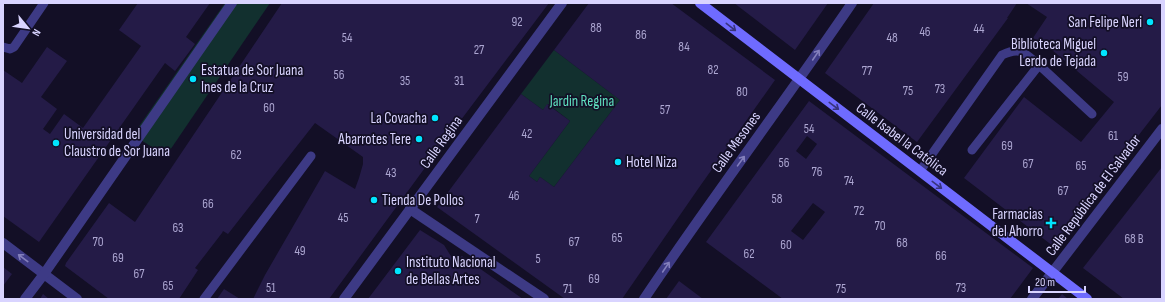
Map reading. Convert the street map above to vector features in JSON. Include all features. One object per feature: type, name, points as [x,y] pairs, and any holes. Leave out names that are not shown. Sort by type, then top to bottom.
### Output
[{"type":"street","points":[[25,299],[44,274],[232,3]]},
{"type":"street","name":"Calle Regina","points":[[344,299],[562,3]]},
{"type":"street","name":"Calle Isabel la Católica","points":[[700,3],[1087,299]]},
{"type":"street","name":"Calle Mesones","points":[[644,299],[677,250],[800,80],[852,3]]},
{"type":"street","name":"Calle República de El Salvador","points":[[1032,299],[1162,129]]},
{"type":"street","points":[[410,209],[544,299]]},
{"type":"street","points":[[3,243],[77,299]]},
{"type":"lane","points":[[3,47],[10,50],[14,47],[44,3]]},
{"type":"lane","points":[[920,171],[1002,55],[1012,50],[1023,52],[1092,114]]},
{"type":"lane","points":[[972,150],[1039,66]]},
{"type":"lane","points":[[204,299],[311,156]]},
{"type":"green space","points":[[225,3],[270,3],[166,156],[133,135]]},
{"type":"green space","name":"Jardin Regina","points":[[554,50],[620,100],[554,187],[540,177],[537,182],[529,176],[570,121],[548,104],[543,110],[521,94]]},
{"type":"building","name":"Universidad del Claustro de Sor Juana","points":[[138,3],[210,3],[186,37],[195,44],[175,71],[165,63],[39,242],[3,216],[3,70],[22,83],[47,47],[67,61],[41,97],[57,109],[43,129],[50,134],[64,114],[83,128],[141,46],[119,30]]},
{"type":"building","points":[[282,3],[549,3],[427,165],[329,299],[253,299],[265,275],[325,171],[355,189],[359,178],[363,164],[363,157],[315,123],[228,234],[223,231],[195,268],[198,270],[179,299],[109,299],[65,266],[66,263],[109,203],[135,222]]},
{"type":"building","points":[[589,3],[671,3],[775,80],[622,299],[565,299],[437,207],[521,94],[543,110],[547,104],[570,121],[529,176],[537,182],[540,177],[554,187],[620,100],[554,50]]},
{"type":"building","points":[[734,3],[828,3],[795,50]]},
{"type":"building","points":[[874,3],[1017,3],[1008,18],[917,142],[825,73]]},
{"type":"building","points":[[1026,3],[1162,3],[1162,105],[1053,246],[964,178],[1024,97],[1081,142],[1114,102],[1052,50],[1033,38],[1047,17]]},
{"type":"building","points":[[809,101],[1033,268],[1010,299],[783,299],[706,242]],"holes":[[[807,136],[817,144],[806,159],[796,151]],[[813,203],[825,212],[803,240],[791,231]]]},
{"type":"building","points":[[1162,167],[1162,299],[1124,299],[1083,268]]},
{"type":"building","points":[[420,230],[444,245],[454,261],[462,256],[523,299],[368,299]]},
{"type":"building","points":[[3,267],[12,274],[3,286]]},
{"type":"building","points":[[679,281],[703,299],[666,299]]},
{"type":"building","points":[[224,289],[240,299],[217,299]]},
{"type":"building","points":[[43,294],[49,299],[40,299]]},
{"type":"building","points":[[1062,294],[1068,299],[1058,299]]},
{"type":"place","name":"San Felipe Neri","points":[[1150,22]]},
{"type":"place","name":"Biblioteca Miguel Lerdo de Tejada","points":[[1104,53]]},
{"type":"place","name":"Estatua de Sor Juana Ines de la Cruz","points":[[193,79]]},
{"type":"place","name":"La Covacha","points":[[435,118]]},
{"type":"place","name":"Abarrotes Tere","points":[[419,139]]},
{"type":"place","name":"Universidad del Claustro de Sor Juana","points":[[56,143]]},
{"type":"place","name":"Hotel Niza","points":[[618,162]]},
{"type":"place","name":"Tienda De Pollos","points":[[374,200]]},
{"type":"place","name":"Farmacias del Ahorro","points":[[1051,223]]},
{"type":"place","name":"Instituto Nacional de Bellas Artes","points":[[398,271]]}]
